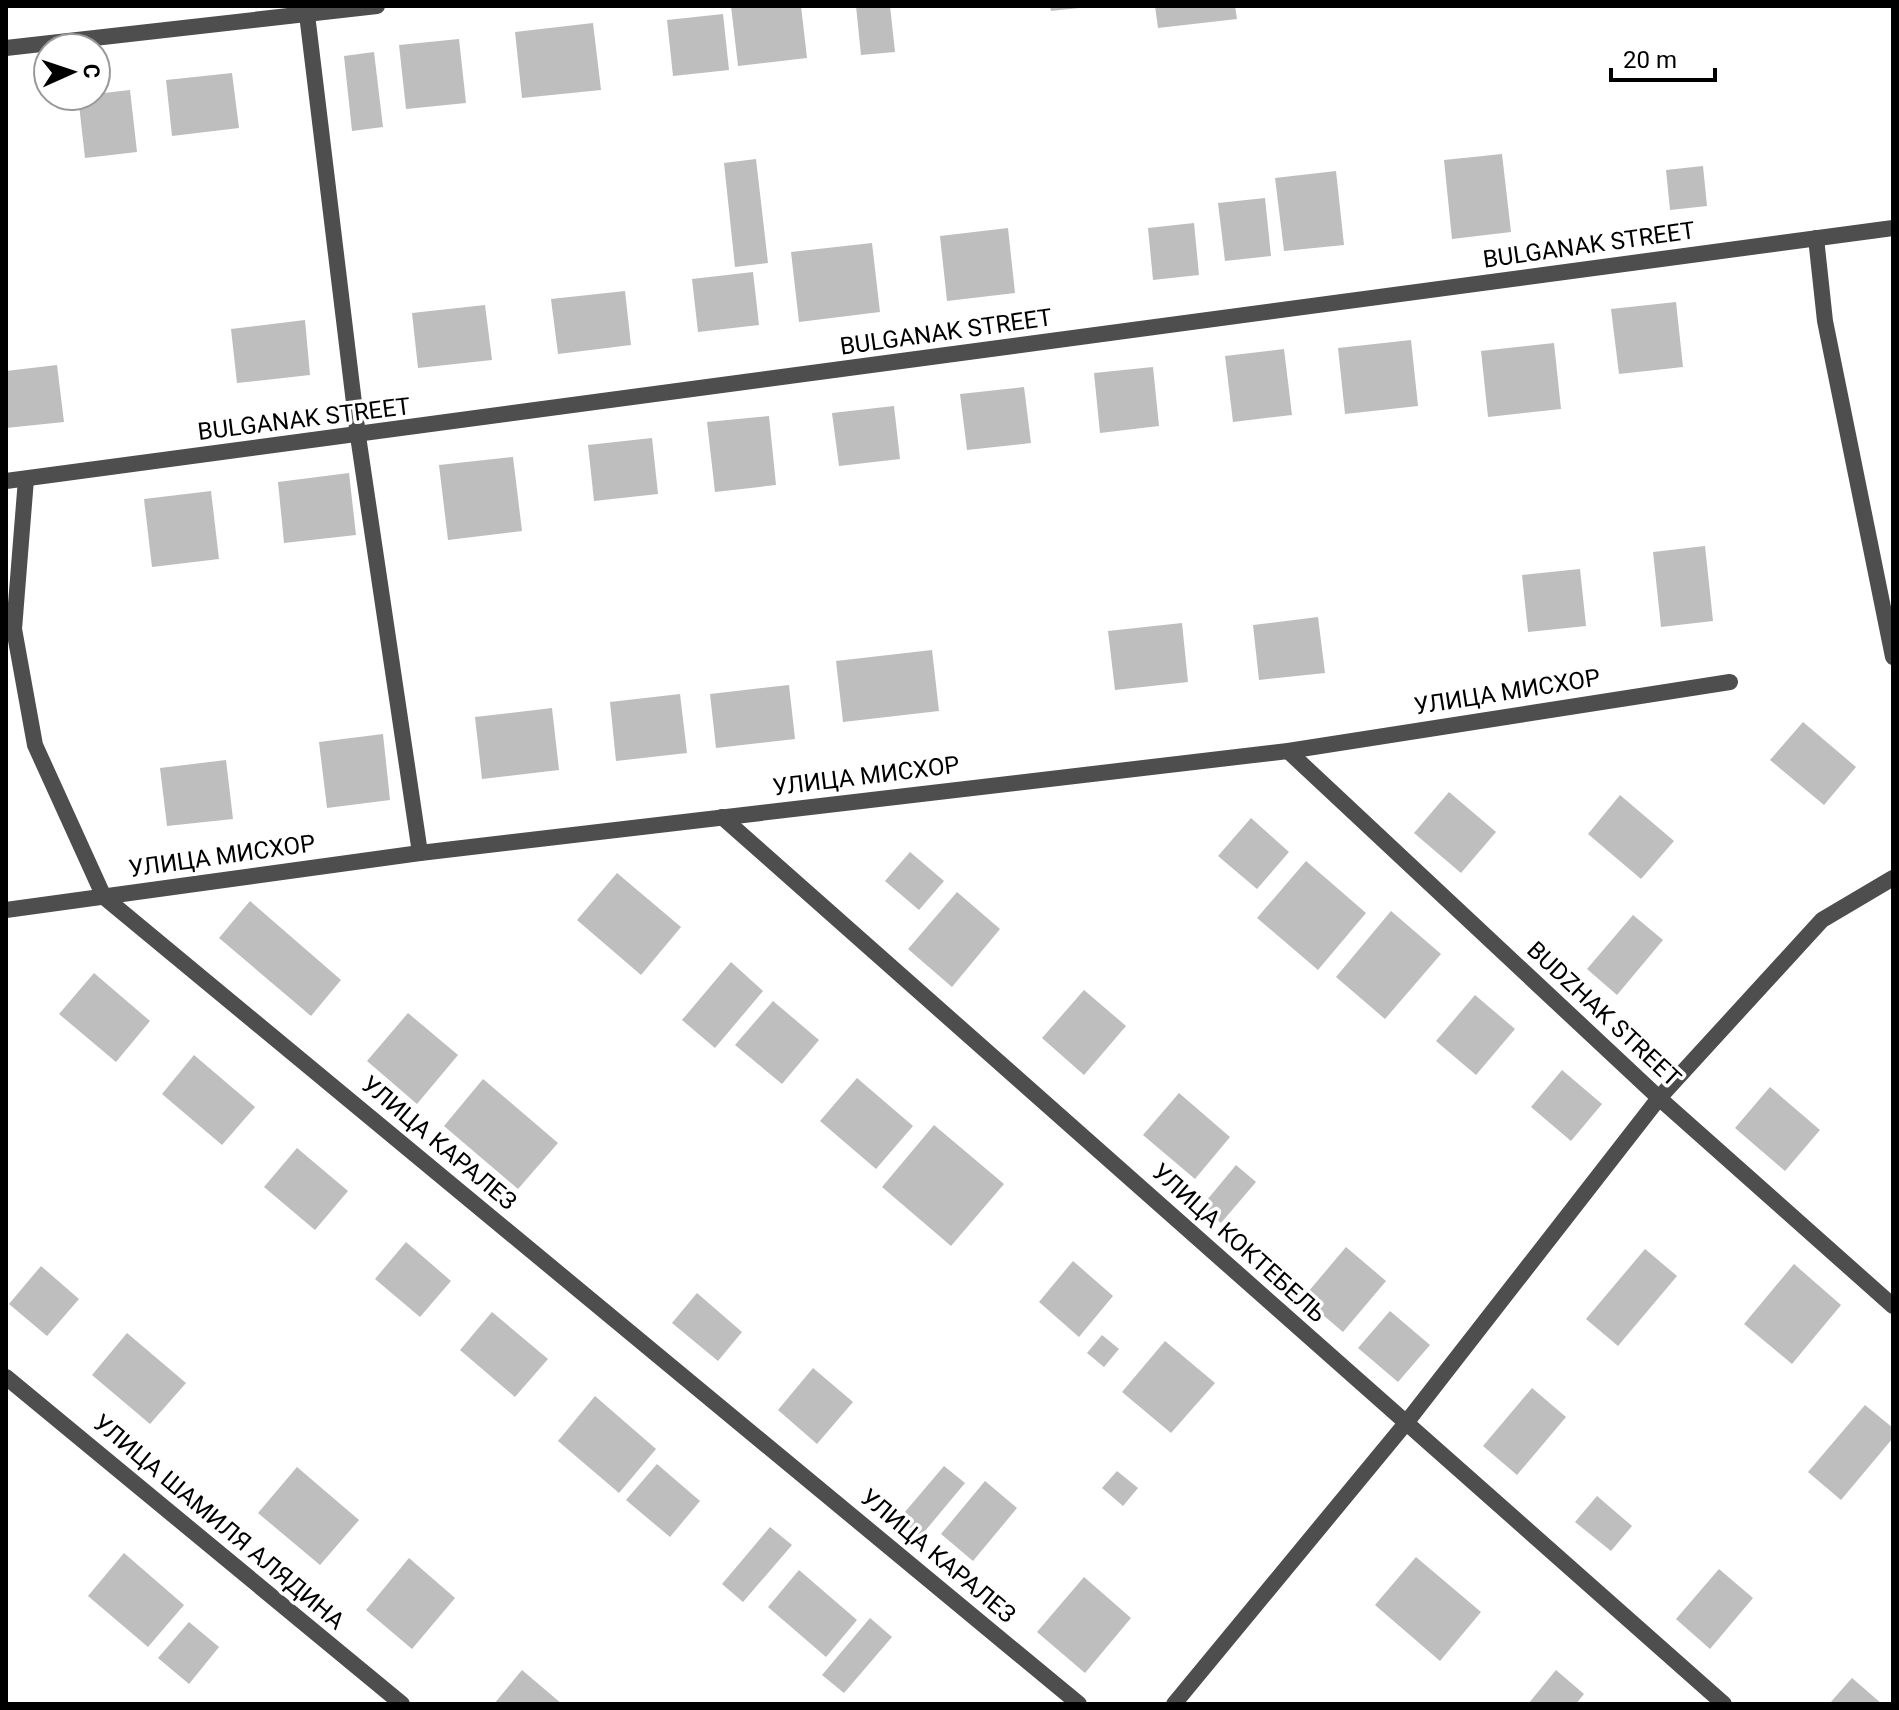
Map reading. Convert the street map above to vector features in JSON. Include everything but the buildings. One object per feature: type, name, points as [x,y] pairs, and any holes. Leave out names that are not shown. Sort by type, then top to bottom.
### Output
[{"type":"street","points":[[6,48],[306,11],[377,6]]},
{"type":"street","points":[[306,11],[358,436],[420,853]]},
{"type":"street","name":"BULGANAK STREET","points":[[6,481],[1893,228]]},
{"type":"street","points":[[1816,238],[1830,350],[1893,657]]},
{"type":"street","name":"УЛИЦА КАРАЛЕЗ","points":[[26,479],[14,629],[35,745],[104,897],[1079,1704]]},
{"type":"street","name":"УЛИЦА МИСХОР","points":[[6,910],[420,853],[1288,751],[1730,682]]},
{"type":"street","name":"BUDZHAK STREET","points":[[1288,751],[1659,1098],[1893,1306]]},
{"type":"street","name":"УЛИЦА КОКТЕБЕЛЬ","points":[[722,817],[1724,1704]]},
{"type":"street","points":[[1174,1704],[1406,1423],[1659,1098],[1822,920],[1893,878]]},
{"type":"street","name":"УЛИЦА ШАМИЛЯ АЛЯДИНА","points":[[6,1377],[402,1704]]}]
